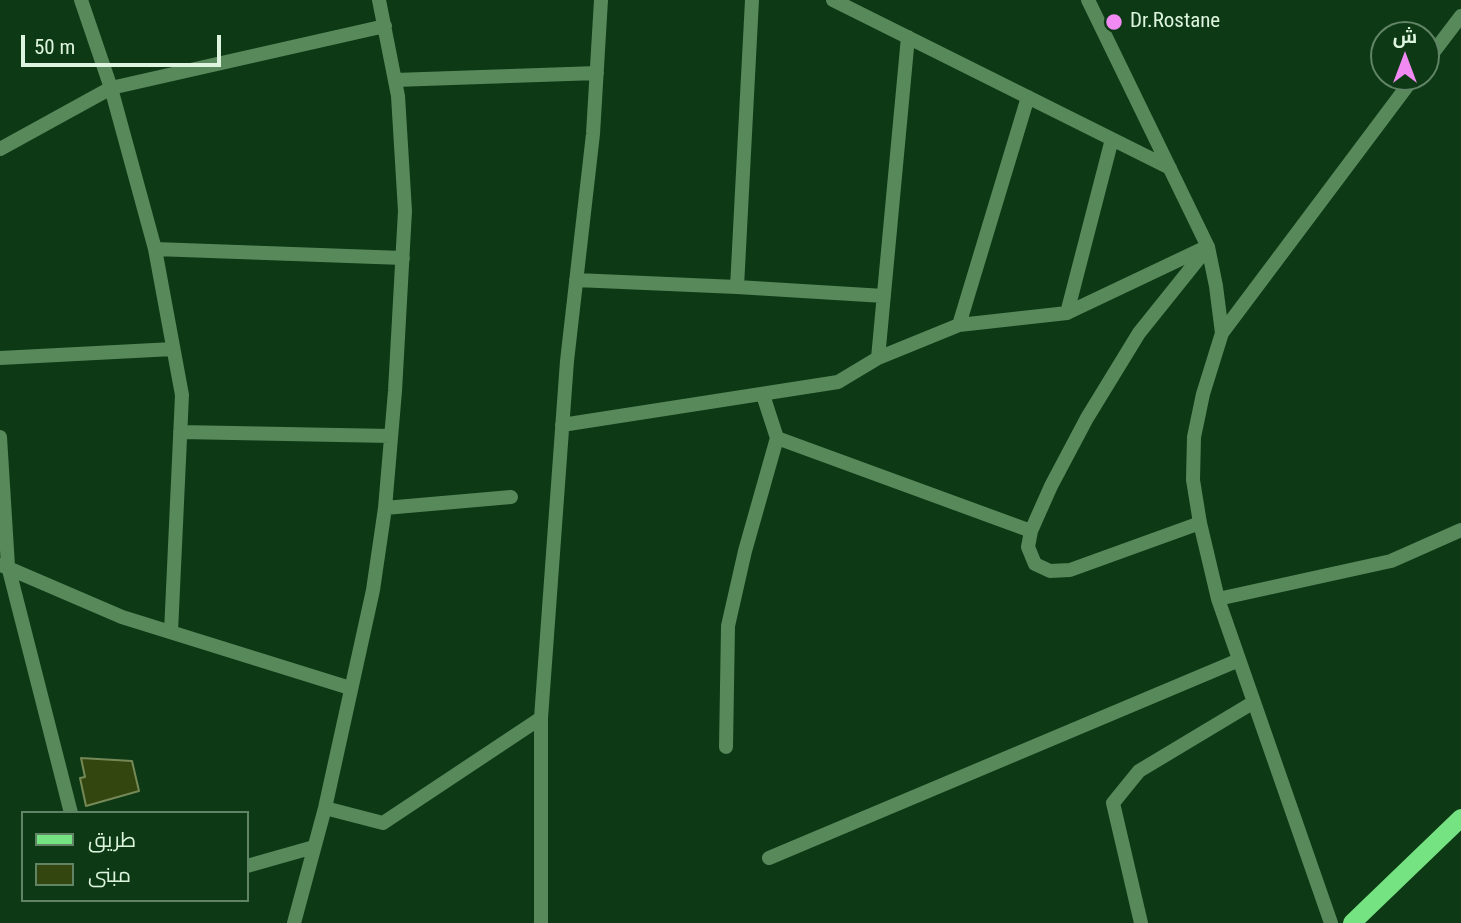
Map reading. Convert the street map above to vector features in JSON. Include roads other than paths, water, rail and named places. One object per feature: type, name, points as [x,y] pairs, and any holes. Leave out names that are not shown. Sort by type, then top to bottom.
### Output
[{"type":"main road","points":[[1352,923],[1461,818]]},
{"type":"street","points":[[80,0],[111,88],[155,249],[182,395],[171,632]]},
{"type":"street","points":[[294,923],[326,807],[373,590],[385,508],[405,211],[395,80],[379,0]]},
{"type":"street","points":[[541,923],[541,718],[562,425],[593,134],[601,0]]},
{"type":"street","points":[[737,287],[752,0]]},
{"type":"street","points":[[833,0],[1170,168]]},
{"type":"street","points":[[1088,0],[1208,247],[1222,333]]},
{"type":"street","points":[[1440,44],[1461,16]]},
{"type":"street","points":[[0,149],[111,88],[385,26]]},
{"type":"street","points":[[878,358],[908,37]]},
{"type":"street","points":[[395,80],[597,73]]},
{"type":"street","points":[[1331,923],[1218,599],[1193,480],[1194,437],[1203,394],[1222,333],[1404,91]]},
{"type":"street","points":[[959,325],[1028,97]]},
{"type":"street","points":[[1067,313],[1112,139]]},
{"type":"street","points":[[562,425],[838,382],[878,358],[959,325],[1067,313],[1208,247]]},
{"type":"street","points":[[1200,523],[1070,570],[1050,571],[1035,564],[1028,547],[1031,531],[1051,486],[1087,418],[1139,333],[1208,247]]},
{"type":"street","points":[[155,249],[403,258]]},
{"type":"street","points":[[576,280],[884,296]]},
{"type":"street","points":[[0,358],[173,349]]},
{"type":"street","points":[[726,747],[728,626],[745,551],[778,438],[762,395]]},
{"type":"street","points":[[180,432],[391,436]]},
{"type":"street","points":[[0,437],[4,565],[70,811]]},
{"type":"street","points":[[778,438],[1031,531]]},
{"type":"street","points":[[385,508],[511,497]]},
{"type":"street","points":[[1218,599],[1391,561],[1461,530]]},
{"type":"street","points":[[4,565],[122,617],[350,688]]},
{"type":"street","points":[[769,859],[1239,660]]},
{"type":"street","points":[[1141,923],[1113,803],[1139,771],[1254,702]]},
{"type":"street","points":[[326,807],[383,823],[541,718]]},
{"type":"street","points":[[248,866],[314,846]]},
{"type":"place","name":"Dr.Rostane","points":[[1114,22]]}]
